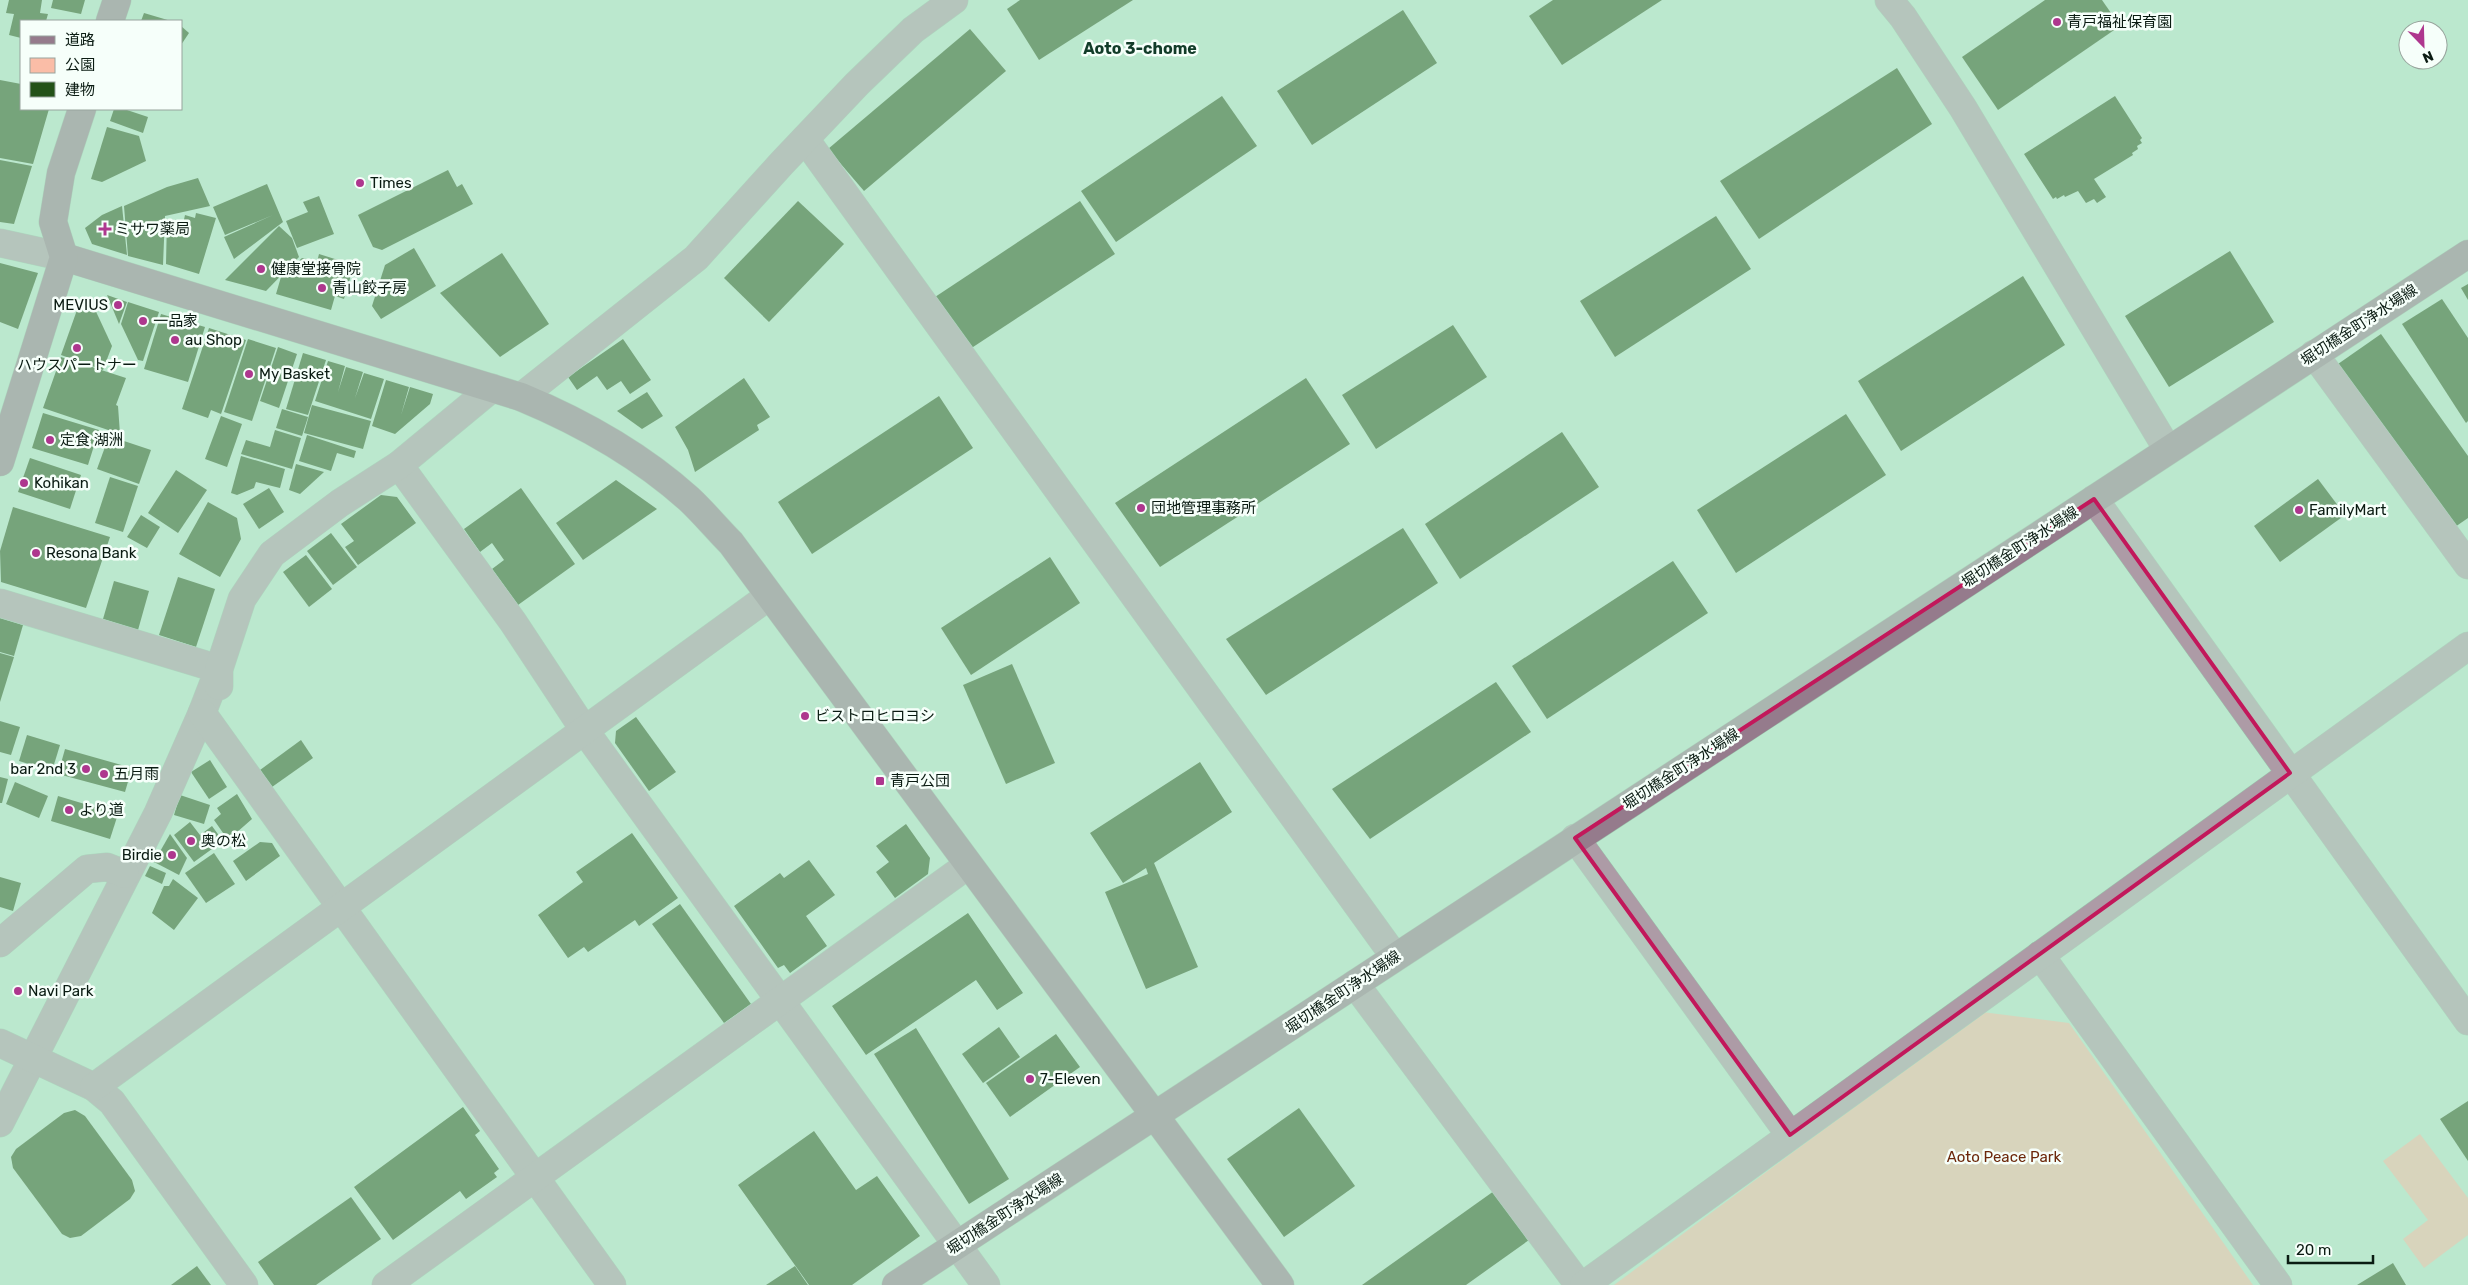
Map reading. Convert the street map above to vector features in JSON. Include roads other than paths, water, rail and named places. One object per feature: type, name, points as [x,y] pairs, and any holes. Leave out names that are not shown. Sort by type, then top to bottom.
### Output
[{"type":"street","points":[[110,20],[117,0]]},
{"type":"street","points":[[521,397],[696,258],[805,139],[913,30],[954,0]]},
{"type":"street","points":[[1889,0],[1904,17],[1963,108],[2168,450]]},
{"type":"street","points":[[0,462],[64,256],[53,222],[61,173],[82,110]]},
{"type":"street","points":[[805,139],[1394,958]]},
{"type":"street","points":[[0,244],[64,256],[521,397],[559,412],[615,444],[689,499],[731,543],[1280,1285]]},
{"type":"street","name":"堀切橋金町浄水場線","points":[[896,1285],[2468,254]]},
{"type":"street","points":[[2314,354],[2468,566]]},
{"type":"street","points":[[0,1123],[125,874],[210,724],[219,669],[242,599],[272,554],[340,503],[399,465],[492,388]]},
{"type":"street","points":[[399,465],[513,622],[585,731],[986,1285]]},
{"type":"street","points":[[2094,499],[2468,1021]]},
{"type":"street","points":[[94,1087],[340,906],[585,731],[769,596]]},
{"type":"street","points":[[0,603],[219,669]]},
{"type":"street","points":[[1584,1285],[2468,646]]},
{"type":"street","points":[[210,724],[612,1285]]},
{"type":"street","points":[[1575,838],[1790,1135]]},
{"type":"street","points":[[386,1285],[968,865]]},
{"type":"street","points":[[0,943],[87,869],[107,866],[125,874]]},
{"type":"street","points":[[2040,955],[2278,1285]]},
{"type":"street","points":[[1355,984],[1579,1285]]},
{"type":"street","points":[[0,1043],[94,1087],[112,1102],[244,1285]]},
{"type":"place","name":"青戸福祉保育園","points":[[2057,22]]},
{"type":"place","name":"Times","points":[[360,183]]},
{"type":"place","name":"ミサワ薬局","points":[[105,229]]},
{"type":"place","name":"健康堂接骨院","points":[[261,269]]},
{"type":"place","name":"青山餃子房","points":[[322,288]]},
{"type":"place","name":"MEVIUS","points":[[118,305]]},
{"type":"place","name":"一品家","points":[[143,321]]},
{"type":"place","name":"au Shop","points":[[175,340]]},
{"type":"place","name":"ハウスパートナー","points":[[77,348]]},
{"type":"place","name":"My Basket","points":[[249,374]]},
{"type":"place","name":"定食 湖洲","points":[[50,440]]},
{"type":"place","name":"Kohikan","points":[[24,483]]},
{"type":"place","name":"団地管理事務所","points":[[1141,508]]},
{"type":"place","name":"FamilyMart","points":[[2299,510]]},
{"type":"place","name":"Resona Bank","points":[[36,553]]},
{"type":"place","name":"ビストロヒロヨシ","points":[[805,716]]},
{"type":"place","name":"bar 2nd 3","points":[[86,769]]},
{"type":"place","name":"五月雨","points":[[104,774]]},
{"type":"place","name":"青戸公団","points":[[880,781]]},
{"type":"place","name":"より道","points":[[69,810]]},
{"type":"place","name":"奥の松","points":[[191,841]]},
{"type":"place","name":"Birdie","points":[[172,855]]},
{"type":"place","name":"Navi Park","points":[[18,991]]},
{"type":"place","name":"7-Eleven","points":[[1030,1079]]},
{"type":"district","name":"Aoto 3-chome","points":[[1140,48]]},
{"type":"park label","name":"Aoto Peace Park","points":[[2004,1157]]}]
